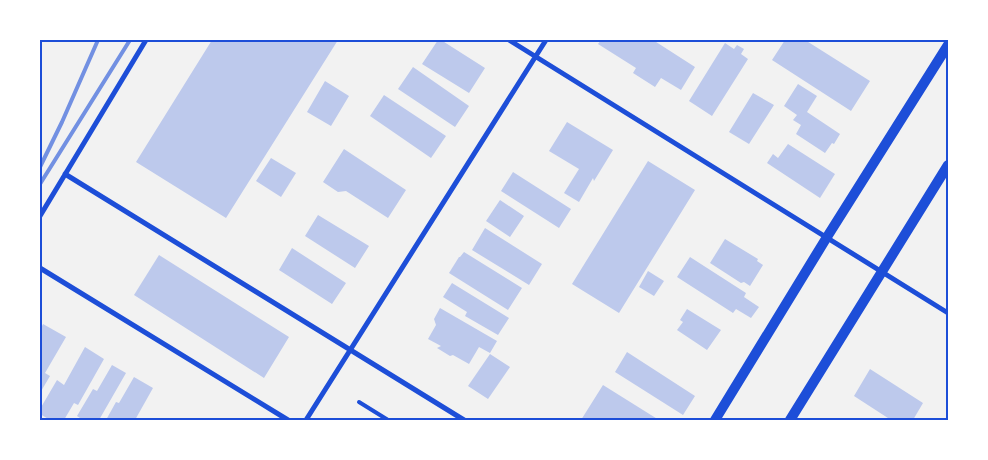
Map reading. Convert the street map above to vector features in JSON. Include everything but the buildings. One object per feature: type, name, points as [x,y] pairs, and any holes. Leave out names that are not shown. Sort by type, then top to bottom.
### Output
[{"type":"main road","points":[[715,420],[948,45]]},
{"type":"main road","points":[[790,420],[948,165]]},
{"type":"street","points":[[40,216],[146,40]]},
{"type":"street","points":[[510,40],[948,313]]},
{"type":"street","points":[[306,420],[546,40]]},
{"type":"street","points":[[65,174],[460,419]]},
{"type":"street","points":[[40,268],[288,420]]},
{"type":"lane","points":[[359,402],[388,420]]},
{"type":"railway","points":[[40,167],[98,40]]},
{"type":"railway","points":[[40,184],[130,40]]}]
